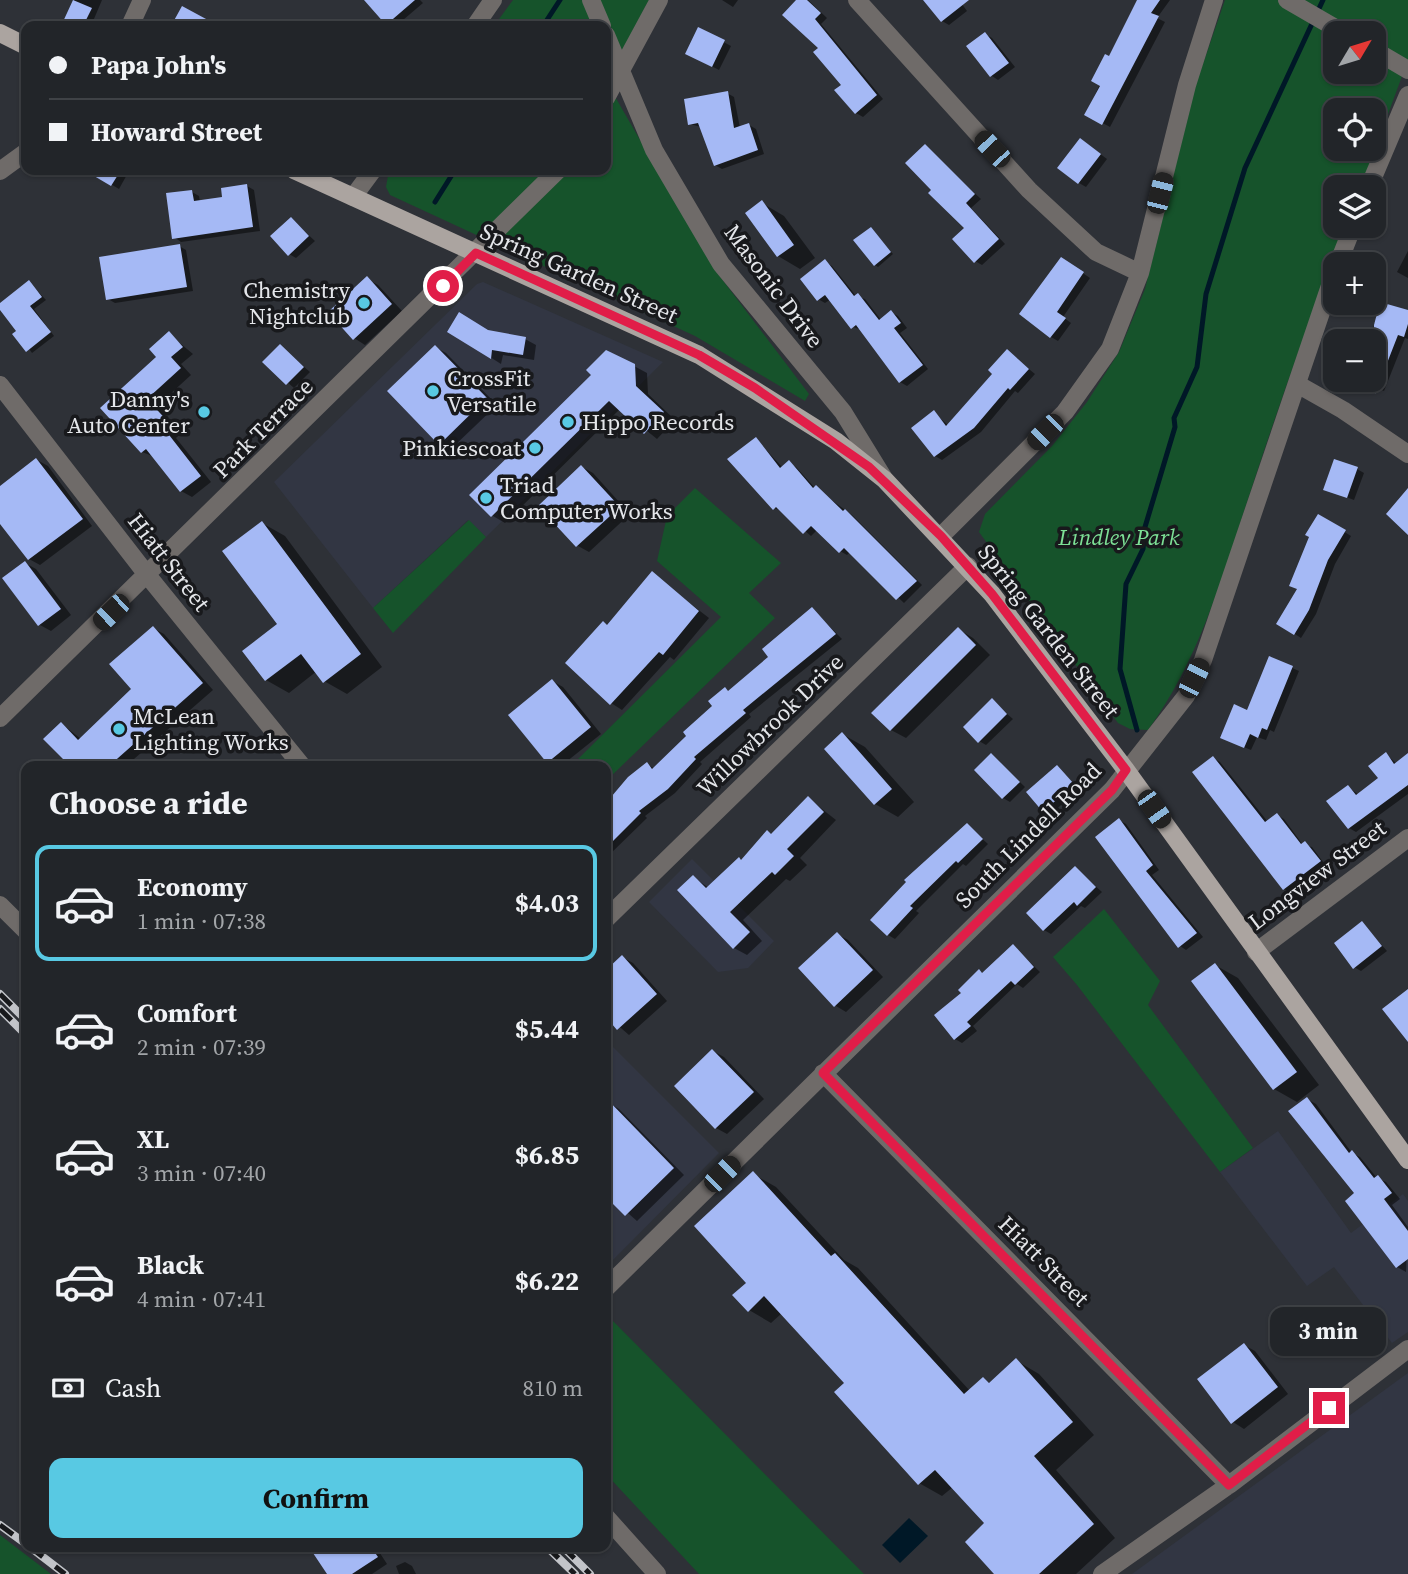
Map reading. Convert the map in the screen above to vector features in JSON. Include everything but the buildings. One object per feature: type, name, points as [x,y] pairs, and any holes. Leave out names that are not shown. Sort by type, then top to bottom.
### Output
[{"type":"main road","points":[[0,33],[21,44]]},
{"type":"main road","name":"Spring Garden Street","points":[[305,175],[699,355],[836,441],[885,480],[968,566],[1126,770],[1408,1160]]},
{"type":"street","points":[[132,21],[142,0]]},
{"type":"street","points":[[478,21],[493,0]]},
{"type":"street","points":[[591,0],[600,21]]},
{"type":"street","points":[[611,88],[659,0]]},
{"type":"street","points":[[857,0],[1028,190],[1096,252],[1140,273]]},
{"type":"street","points":[[941,536],[1065,412],[1110,349],[1140,273],[1187,86],[1214,0]]},
{"type":"street","points":[[1287,0],[1323,21]]},
{"type":"street","name":"Masonic Drive","points":[[611,47],[654,150],[721,264],[843,412],[885,480]]},
{"type":"street","points":[[1386,57],[1408,70]]},
{"type":"street","points":[[1374,175],[1408,95]]},
{"type":"street","points":[[0,171],[21,156]]},
{"type":"street","points":[[353,197],[369,175]]},
{"type":"street","name":"Park Terrace","points":[[0,718],[148,576],[553,175]]},
{"type":"street","name":"South Lindell Road","points":[[611,1283],[1112,790],[1126,770],[1154,740],[1186,696],[1203,660],[1323,307]]},
{"type":"street","points":[[1297,384],[1343,410],[1408,454]]},
{"type":"street","name":"Hiatt Street","points":[[0,385],[148,576],[298,761]]},
{"type":"street","name":"Willowbrook Drive","points":[[611,914],[968,566]]},
{"type":"street","name":"Longview Street","points":[[1256,952],[1408,838]]},
{"type":"street","points":[[0,905],[21,926]]},
{"type":"street","name":"Hiatt Street","points":[[823,1073],[1229,1485]]},
{"type":"street","points":[[1102,1574],[1229,1485],[1408,1349]]},
{"type":"street","points":[[611,1523],[657,1574]]},
{"type":"shaded area","points":[[483,282],[663,362],[486,537],[468,520],[373,608],[274,482],[477,284]]},
{"type":"shaded area","points":[[692,859],[774,941],[748,968],[718,972],[649,902]]},
{"type":"shaded area","points":[[611,1045],[719,1153],[611,1262]]},
{"type":"shaded area","points":[[1278,1131],[1351,1233],[1403,1194],[1408,1201],[1408,1332],[1392,1343],[1334,1267],[1307,1286],[1220,1172]]},
{"type":"shaded area","points":[[1408,1373],[1408,1574],[1132,1574],[1401,1378]]},
{"type":"shaded area","points":[[909,1518],[928,1536],[900,1563],[882,1545]]},
{"type":"green space","points":[[513,0],[649,0],[611,72],[611,21],[498,21]]},
{"type":"green space","name":"Lindley Park","points":[[1225,0],[1408,0],[1408,60],[1386,119],[1386,98],[1323,98],[1323,161],[1371,161],[1365,175],[1323,175],[1323,238],[1341,238],[1336,252],[1323,252],[1323,287],[1198,641],[1167,702],[1148,730],[1130,729],[1118,723],[979,532],[985,514],[1052,446],[1087,402],[1119,352],[1145,289],[1195,87]]},
{"type":"green space","points":[[611,90],[715,270],[809,394],[805,401],[695,336],[390,195],[386,187],[388,175],[611,175]]},
{"type":"green space","points":[[695,488],[781,563],[749,593],[775,618],[611,776],[611,761],[576,761],[721,617],[657,561],[667,516]]},
{"type":"green space","points":[[469,520],[486,537],[393,633],[373,608]]},
{"type":"green space","points":[[1104,909],[1160,981],[1148,1005],[1253,1148],[1220,1172],[1053,957]]},
{"type":"green space","points":[[611,1319],[864,1574],[699,1574],[611,1479]]},
{"type":"green space","points":[[0,1535],[51,1574],[0,1574]]},
{"type":"waterway","points":[[546,21],[560,0]]},
{"type":"waterway","points":[[1137,730],[1120,669],[1126,584],[1143,549],[1145,527],[1175,427],[1174,418],[1197,367],[1206,294],[1245,168],[1323,0]]},
{"type":"waterway","points":[[435,202],[452,175]]},
{"type":"railway","points":[[0,994],[21,1015]]},
{"type":"railway","points":[[0,1009],[21,1030]]},
{"type":"railway","points":[[0,1525],[21,1540]]},
{"type":"railway","points":[[36,1552],[65,1574]]},
{"type":"railway","points":[[552,1552],[575,1574]]},
{"type":"railway","points":[[568,1552],[590,1574]]},
{"type":"place","name":"Chemistry Nightclub","points":[[364,303]]},
{"type":"place","name":"CrossFit Versatile","points":[[433,391]]},
{"type":"place","name":"Danny's Auto Center","points":[[204,412]]},
{"type":"place","name":"Hippo Records","points":[[568,422]]},
{"type":"place","name":"Pinkiescoat","points":[[535,448]]},
{"type":"place","name":"Triad Computer Works","points":[[486,498]]},
{"type":"place","name":"McLean Lighting Works","points":[[119,729]]},
{"type":"route","points":[[443,286],[476,253],[699,355],[836,441],[885,480],[941,536],[992,594],[1126,770],[1112,790],[823,1073],[1229,1485],[1329,1408]]}]
